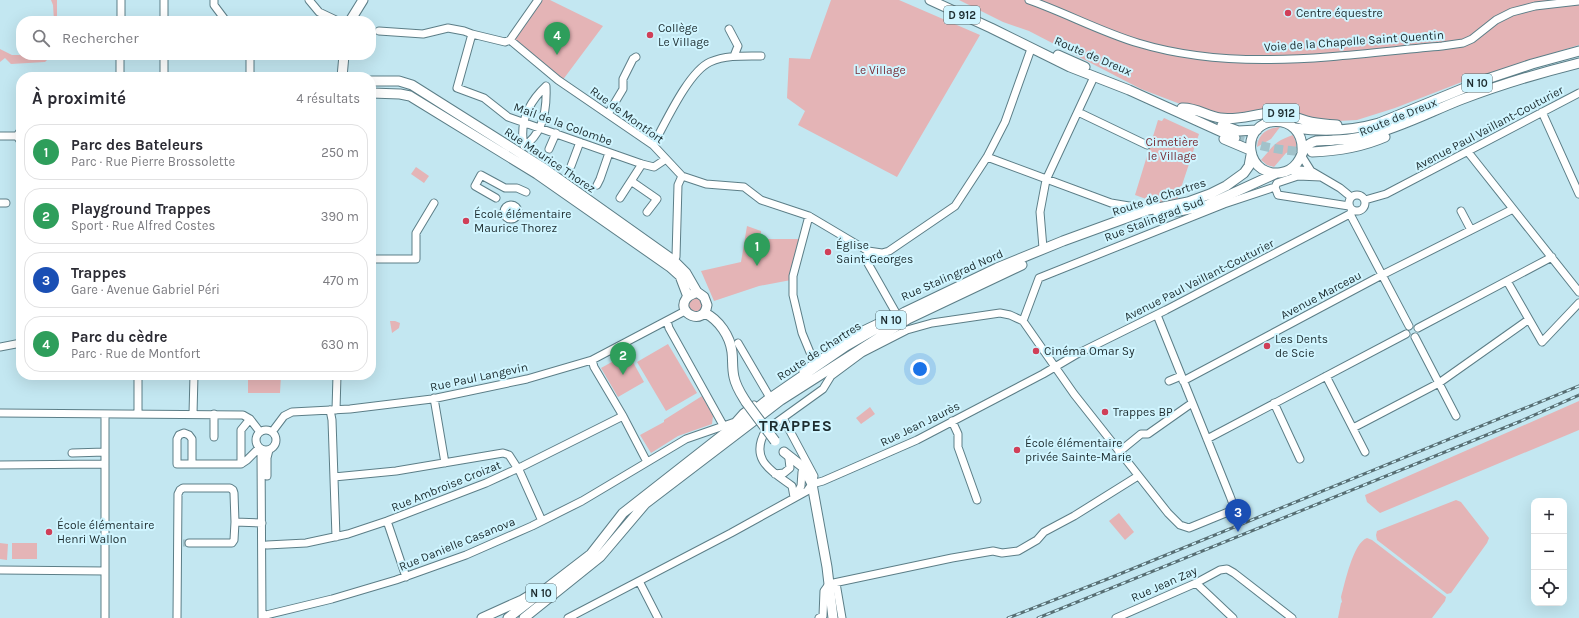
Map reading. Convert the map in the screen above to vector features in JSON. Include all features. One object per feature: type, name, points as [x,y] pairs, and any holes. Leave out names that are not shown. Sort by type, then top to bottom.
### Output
[{"type":"main road","name":"Route de Dreux","points":[[930,0],[994,29],[1238,131],[1257,130]]},
{"type":"main road","points":[[353,16],[363,1]]},
{"type":"main road","points":[[358,16],[363,1]]},
{"type":"main road","name":"Route de Dreux","points":[[994,29],[1031,49],[1078,71],[1129,90],[1235,138]]},
{"type":"main road","name":"N 10","points":[[1379,123],[1484,80],[1532,64],[1579,51]]},
{"type":"main road","points":[[340,60],[341,72]]},
{"type":"main road","points":[[342,72],[343,60]]},
{"type":"main road","name":"N 10","points":[[1281,172],[1297,164],[1305,147],[1317,141],[1354,139],[1377,133],[1518,79],[1579,62]]},
{"type":"main road","name":"Route de Dreux","points":[[1078,71],[1084,76],[1251,152]]},
{"type":"main road","name":"Rue Maurice Thorez","points":[[376,81],[399,81],[412,85],[522,150],[671,264]]},
{"type":"main road","name":"Rue Maurice Thorez","points":[[376,93],[410,96],[449,122],[537,174],[671,264],[686,272],[697,292]]},
{"type":"main road","name":"Route de Dreux","points":[[1312,152],[1335,151],[1352,148],[1382,138],[1450,108],[1466,98]]},
{"type":"main road","name":"Route de Dreux","points":[[1182,108],[1188,107],[1220,118],[1243,118],[1275,113],[1290,115],[1308,122],[1320,124],[1352,123],[1374,119],[1379,123]]},
{"type":"main road","points":[[1257,130],[1264,124],[1277,121],[1287,123],[1295,128],[1319,131],[1350,130],[1379,123]]},
{"type":"main road","points":[[1295,128],[1301,139],[1302,154]]},
{"type":"main road","name":"N 10","points":[[1251,152],[1251,142],[1257,130]]},
{"type":"main road","points":[[1251,152],[1257,165],[1262,169],[1281,172]]},
{"type":"main road","name":"Route de Chartres","points":[[508,618],[574,569],[591,554],[623,513],[766,401],[846,346],[905,312],[997,268],[1063,241],[1148,210],[1188,202],[1210,194],[1226,186],[1244,173],[1249,166],[1251,152]]},
{"type":"main road","name":"Route de Chartres","points":[[524,618],[600,557],[645,504],[670,484],[781,400],[908,319],[1000,274],[1064,247],[1150,216],[1204,206],[1281,172]]},
{"type":"main road","points":[[671,264],[680,276],[688,297]]},
{"type":"main road","points":[[697,292],[706,301],[707,305],[705,312],[695,317],[689,315],[685,311],[684,304],[688,297],[697,292]]},
{"type":"main road","points":[[705,312],[715,319],[722,327],[732,350],[734,376],[737,388],[786,456],[802,472],[807,480],[819,490],[826,544],[827,567],[832,586],[833,618]]},
{"type":"main road","points":[[786,456],[803,468],[812,484]]},
{"type":"main road","points":[[482,618],[522,600],[566,570],[574,569]]},
{"type":"street","points":[[121,0],[121,16]]},
{"type":"street","points":[[164,0],[164,16]]},
{"type":"street","points":[[214,0],[214,5],[222,16]]},
{"type":"street","points":[[309,0],[319,12],[327,16]]},
{"type":"street","points":[[379,32],[423,34],[448,28],[464,30],[472,34],[505,42],[510,40],[538,0]]},
{"type":"street","name":"Voie de la Chapelle Saint Quentin","points":[[1029,0],[1137,43],[1179,53],[1242,60],[1291,60],[1463,43],[1472,40],[1504,15],[1535,6],[1579,1]]},
{"type":"street","points":[[729,29],[738,46],[734,56]]},
{"type":"street","name":"Mail de la Colombe","points":[[472,34],[456,88],[484,98],[508,117],[540,127],[609,153],[654,167],[666,159]]},
{"type":"street","name":"Rue de Montfort","points":[[510,40],[551,75],[653,145],[682,176],[706,184],[744,187],[762,200],[809,216],[868,251]]},
{"type":"street","points":[[896,313],[866,260],[868,251],[882,253],[889,251],[955,206],[987,157],[1005,122],[1031,49]]},
{"type":"street","points":[[653,145],[688,83],[704,66],[710,62],[734,56],[761,56]]},
{"type":"street","points":[[608,114],[623,89],[623,78],[633,59],[636,57]]},
{"type":"street","points":[[120,60],[120,72]]},
{"type":"street","points":[[164,60],[164,72]]},
{"type":"street","points":[[250,60],[250,72]]},
{"type":"street","points":[[522,150],[522,132],[524,122],[532,102],[546,86],[551,75]]},
{"type":"street","points":[[1042,248],[1040,212],[1046,180],[1092,79]]},
{"type":"street","points":[[522,150],[534,138],[540,127],[545,111],[546,86]]},
{"type":"street","name":"Avenue Paul Vaillant-Couturier","points":[[1364,200],[1386,194],[1579,93]]},
{"type":"street","points":[[1078,112],[1147,145]]},
{"type":"street","points":[[1542,112],[1579,194]]},
{"type":"street","points":[[549,149],[556,133]]},
{"type":"street","points":[[0,136],[16,136]]},
{"type":"street","points":[[571,166],[580,142]]},
{"type":"street","points":[[1468,152],[1579,292]]},
{"type":"street","points":[[597,185],[609,153]]},
{"type":"street","points":[[1302,154],[1311,171]]},
{"type":"street","points":[[987,157],[1111,203],[1147,209]]},
{"type":"street","points":[[620,198],[642,164]]},
{"type":"street","points":[[1275,187],[1278,195],[1357,212],[1363,209],[1365,204],[1364,200],[1358,195],[1351,196],[1311,171],[1299,170],[1281,172]]},
{"type":"street","points":[[496,198],[475,186],[481,175],[505,188],[517,188],[526,192]]},
{"type":"street","points":[[671,264],[676,257],[678,185],[682,176]]},
{"type":"street","name":"Rue Stalingrad Sud","points":[[1023,321],[1039,278],[1224,204],[1275,187],[1277,183],[1298,176],[1321,177]]},
{"type":"street","points":[[631,181],[657,199],[647,212]]},
{"type":"street","points":[[1351,196],[1348,201],[1350,210],[1409,326]]},
{"type":"street","points":[[376,260],[416,259],[416,233],[434,203]]},
{"type":"street","name":"Rue Stalingrad Nord","points":[[647,462],[686,439],[735,422],[743,413],[769,396],[814,362],[861,331],[920,300],[1042,248],[1147,209],[1157,207]]},
{"type":"street","name":"Avenue Marceau","points":[[1169,381],[1182,378],[1513,209]]},
{"type":"street","name":"Avenue Paul Vaillant-Couturier","points":[[1055,367],[1156,315],[1350,210]]},
{"type":"street","points":[[1461,212],[1471,230]]},
{"type":"street","points":[[809,216],[793,276],[793,295],[802,333],[814,362]]},
{"type":"street","points":[[1418,328],[1552,257]]},
{"type":"street","points":[[1507,281],[1542,342],[1579,303]]},
{"type":"street","name":"Rue Paul Langevin","points":[[272,432],[288,413],[350,409],[434,398],[511,383],[592,360],[685,311]]},
{"type":"street","points":[[794,497],[792,486],[765,466],[760,455],[759,447],[766,430],[823,389],[831,376],[862,352],[907,330],[932,323],[1000,313],[1010,315],[1023,321],[1055,367],[1119,452],[1168,513],[1180,525],[1189,528],[1233,510],[1233,504],[1230,496],[1156,315]]},
{"type":"street","points":[[1353,428],[1439,383],[1528,320]]},
{"type":"street","points":[[667,321],[669,328],[723,425]]},
{"type":"street","points":[[1409,326],[1414,325],[1418,328]]},
{"type":"street","points":[[1406,334],[1406,329],[1409,326]]},
{"type":"street","points":[[1415,337],[1418,333],[1418,328]]},
{"type":"street","points":[[1406,334],[1410,338],[1415,337]]},
{"type":"street","points":[[1207,439],[1406,334]]},
{"type":"street","points":[[1415,337],[1456,416]]},
{"type":"street","points":[[738,343],[769,396]]},
{"type":"street","points":[[0,347],[16,344]]},
{"type":"street","points":[[592,360],[594,367],[623,416],[647,462]]},
{"type":"street","name":"Rue Jean Jaurès","points":[[568,618],[760,518],[794,497],[806,492],[812,484],[902,446],[1055,367]]},
{"type":"street","points":[[1326,376],[1365,452]]},
{"type":"street","points":[[138,380],[138,414]]},
{"type":"street","points":[[193,414],[194,380]]},
{"type":"street","points":[[336,380],[332,420],[336,537]]},
{"type":"street","points":[[434,398],[445,463]]},
{"type":"street","points":[[1119,452],[1141,434],[1148,434],[1192,403]]},
{"type":"street","points":[[1274,403],[1300,459]]},
{"type":"street","points":[[0,413],[243,415],[250,419],[260,432]]},
{"type":"street","points":[[105,414],[105,618]]},
{"type":"street","points":[[214,414],[214,437]]},
{"type":"street","name":"Rue Ambroise Croizat","points":[[267,545],[306,543],[336,537],[387,521],[446,499],[517,468],[623,416]]},
{"type":"street","points":[[783,418],[814,476],[812,484]]},
{"type":"street","points":[[244,462],[241,455],[240,430],[250,419]]},
{"type":"street","points":[[952,421],[958,434],[958,447],[977,500]]},
{"type":"street","points":[[192,464],[244,462],[263,449],[276,444],[276,439],[272,432],[268,430],[260,432],[255,439],[256,445],[263,449],[267,458],[267,545],[264,617]]},
{"type":"street","points":[[263,449],[262,523],[264,617]]},
{"type":"street","points":[[72,452],[105,452]]},
{"type":"street","points":[[334,477],[396,471],[503,453],[509,455],[517,468],[542,521]]},
{"type":"street","points":[[775,474],[784,473],[790,468],[786,456]]},
{"type":"street","name":"Rue Danielle Casanova","points":[[264,617],[406,577],[466,555],[542,521],[582,501],[647,462]]},
{"type":"street","points":[[0,465],[105,464]]},
{"type":"street","points":[[794,497],[801,486],[802,472]]},
{"type":"street","points":[[821,617],[824,592],[832,586],[952,558],[993,551],[1002,553],[1018,551],[1037,540],[1044,532],[1074,516],[1138,476]]},
{"type":"street","points":[[177,618],[183,543],[178,494],[183,488],[230,488],[233,490],[235,522],[234,540],[232,542],[183,543]]},
{"type":"street","points":[[387,521],[406,577]]},
{"type":"street","points":[[235,522],[262,523]]},
{"type":"street","points":[[0,570],[105,571]]},
{"type":"street","name":"Rue Jean Zay","points":[[1116,618],[1222,570],[1228,570],[1292,618]]},
{"type":"street","points":[[639,581],[658,618]]},
{"type":"street","points":[[1196,583],[1233,618]]},
{"type":"street","points":[[832,586],[842,618]]},
{"type":"green space","points":[[51,0],[57,0],[57,16],[54,16]]},
{"type":"green space","points":[[541,0],[550,0],[603,26],[562,81],[514,39]]},
{"type":"green space","name":"Le Village","points":[[831,0],[899,0],[980,35],[897,177],[798,125],[805,111],[787,98],[789,58],[810,59]]},
{"type":"green space","points":[[959,0],[1579,0],[1579,45],[1467,80],[1395,108],[1357,120],[1320,122],[1295,112],[1271,109],[1253,111],[1232,116],[1214,117],[1141,89],[1029,31],[1003,22]]},
{"type":"green space","points":[[0,49],[12,55],[16,55],[16,60],[47,60],[45,62],[11,64],[5,58],[0,62]]},
{"type":"green space","name":"Cimetière le Village","points":[[1164,118],[1199,134],[1177,200],[1163,205],[1135,195],[1158,120],[1162,121]]},
{"type":"green space","points":[[1280,127],[1271,139],[1257,147],[1259,139],[1264,132]]},
{"type":"green space","points":[[1293,135],[1296,142],[1296,149],[1286,153],[1274,167],[1267,165],[1261,160],[1278,142]]},
{"type":"green space","points":[[416,167],[429,176],[424,183],[411,174]]},
{"type":"green space","points":[[747,226],[761,231],[761,239],[800,239],[791,280],[759,286],[714,301],[701,271],[741,262]]},
{"type":"green space","points":[[694,297],[700,298],[704,304],[699,313],[689,311],[687,304]]},
{"type":"green space","points":[[390,321],[400,323],[399,328],[392,333]]},
{"type":"green space","points":[[668,344],[697,393],[666,411],[637,362]]},
{"type":"green space","points":[[628,353],[644,382],[618,397],[601,368]]},
{"type":"green space","points":[[248,380],[281,380],[280,393],[248,393]]},
{"type":"green space","points":[[702,396],[713,416],[712,424],[678,436],[651,453],[640,435],[664,422],[664,420]]},
{"type":"green space","points":[[1579,401],[1579,430],[1380,513],[1367,502],[1365,495]]},
{"type":"green space","points":[[870,407],[875,414],[861,424],[856,418]]},
{"type":"green space","points":[[1456,500],[1461,502],[1489,538],[1451,593],[1447,594],[1377,540],[1376,535],[1377,531]]},
{"type":"green space","points":[[1119,513],[1134,532],[1125,540],[1109,521]]},
{"type":"green space","points":[[1367,538],[1372,540],[1446,597],[1445,601],[1432,618],[1338,618],[1342,602],[1341,597],[1350,564],[1358,547],[1362,541]]},
{"type":"green space","points":[[0,543],[8,544],[7,560],[0,559]]},
{"type":"green space","points":[[12,543],[37,543],[37,559],[12,559]]},
{"type":"tunnel","points":[[1235,138],[1272,148],[1310,152]]},
{"type":"tunnel","points":[[183,543],[189,543]]},
{"type":"railway","points":[[1008,618],[1110,578],[1579,386]]},
{"type":"railway","points":[[1038,618],[1521,421],[1579,395]]},
{"type":"place","name":"Centre équestre","points":[[1288,13]]},
{"type":"place","name":"Collège Le Village","points":[[650,35]]},
{"type":"place","name":"Parc du cèdre","points":[[557,55]]},
{"type":"place","name":"École élémentaire Maurice Thorez","points":[[466,221]]},
{"type":"place","name":"Église Saint-Georges","points":[[828,252]]},
{"type":"place","name":"Parc des Bateleurs","points":[[757,266]]},
{"type":"place","name":"Les Dents de Scie","points":[[1267,346]]},
{"type":"place","name":"Cinéma Omar Sy","points":[[1036,351]]},
{"type":"place","name":"Playground Trappes","points":[[623,375]]},
{"type":"place","name":"Trappes BP","points":[[1105,412]]},
{"type":"place","name":"École élémentaire privée Sainte-Marie","points":[[1017,450]]},
{"type":"place","name":"École élémentaire Henri Wallon","points":[[49,532]]},
{"type":"place","name":"Trappes","points":[[1238,532]]},
{"type":"district","name":"TRAPPES","points":[[796,425]]}]
